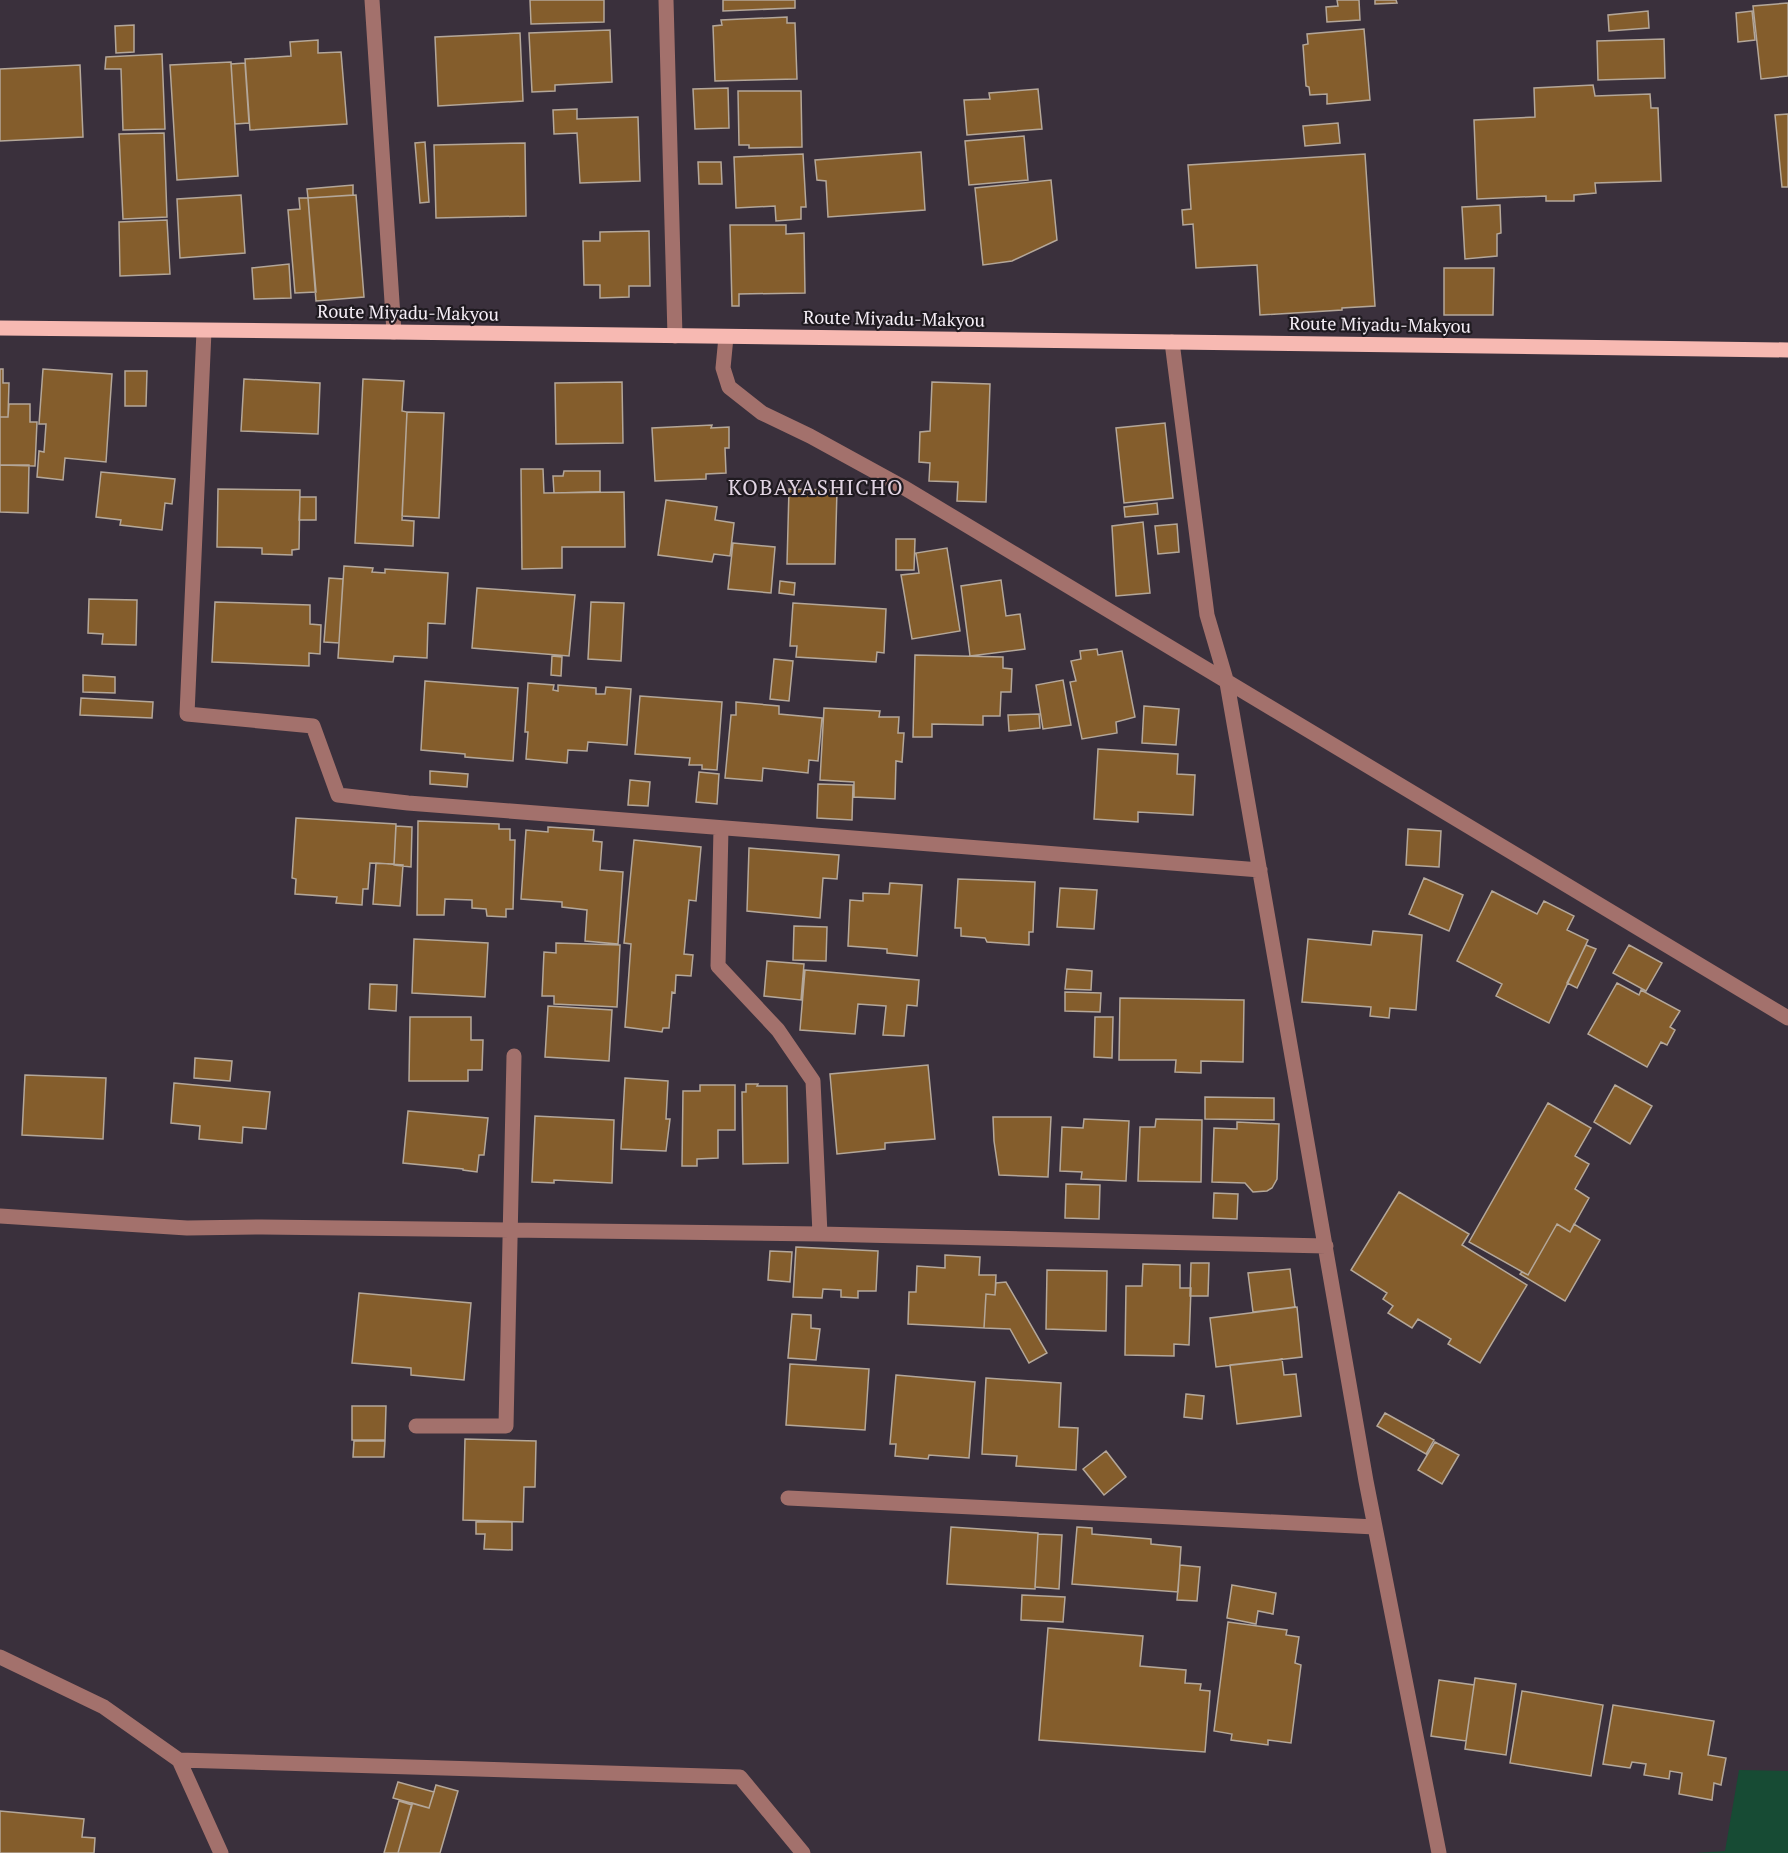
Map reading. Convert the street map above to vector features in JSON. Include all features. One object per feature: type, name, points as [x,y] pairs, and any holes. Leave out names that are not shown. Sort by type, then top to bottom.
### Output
[{"type":"main road","name":"Route Miyadu-Makyou","points":[[0,328],[1788,350]]},
{"type":"street","points":[[372,0],[394,332]]},
{"type":"street","points":[[666,0],[675,336]]},
{"type":"street","points":[[204,331],[187,714],[313,726],[338,795],[408,803],[1260,870]]},
{"type":"street","points":[[726,337],[723,368],[729,387],[762,413],[810,436],[903,487],[1788,1018]]},
{"type":"street","points":[[1172,342],[1207,615],[1227,682],[1375,1527],[1439,1853]]},
{"type":"street","points":[[721,828],[718,966],[778,1030],[813,1081],[820,1234]]},
{"type":"street","points":[[416,1426],[506,1426],[514,1056]]},
{"type":"street","points":[[0,1216],[187,1228],[820,1234],[1326,1246]]},
{"type":"street","points":[[788,1498],[1375,1527]]},
{"type":"street","points":[[0,1657],[104,1707],[179,1760],[221,1853]]},
{"type":"street","points":[[179,1760],[741,1777],[803,1853]]},
{"type":"green space","points":[[1739,1770],[1788,1771],[1788,1853],[1695,1853],[1725,1851]]},
{"type":"building","points":[[530,0],[604,0],[604,22],[531,24]]},
{"type":"building","points":[[723,0],[795,0],[795,8],[723,11]]},
{"type":"building","points":[[1337,0],[1359,0],[1360,20],[1327,22],[1326,7],[1338,6]]},
{"type":"building","points":[[1375,0],[1396,0],[1397,3],[1375,4]]},
{"type":"building","points":[[1788,3],[1788,76],[1761,79],[1753,6]]},
{"type":"building","points":[[1648,11],[1649,28],[1609,31],[1608,15]]},
{"type":"building","points":[[1752,11],[1755,40],[1738,42],[1736,13]]},
{"type":"building","points":[[787,17],[787,23],[795,23],[797,79],[715,81],[713,26],[722,25],[721,20]]},
{"type":"building","points":[[134,25],[134,52],[116,53],[115,26]]},
{"type":"building","points":[[1364,29],[1370,100],[1327,104],[1327,94],[1310,95],[1309,87],[1306,86],[1303,45],[1308,44],[1307,34]]},
{"type":"building","points":[[610,30],[612,82],[555,85],[555,91],[532,92],[529,33]]},
{"type":"building","points":[[520,33],[523,101],[438,106],[435,37]]},
{"type":"building","points":[[1664,39],[1665,78],[1598,80],[1597,41]]},
{"type":"building","points":[[318,40],[318,53],[341,52],[347,124],[250,130],[245,59],[291,56],[290,42]]},
{"type":"building","points":[[162,54],[165,129],[123,130],[121,69],[105,69],[106,57]]},
{"type":"building","points":[[231,62],[238,176],[177,180],[170,65]]},
{"type":"building","points":[[245,63],[249,123],[235,124],[231,64]]},
{"type":"building","points":[[80,65],[83,137],[0,141],[0,69]]},
{"type":"building","points":[[1593,85],[1595,96],[1650,94],[1651,108],[1658,108],[1661,181],[1595,183],[1596,193],[1574,195],[1574,201],[1546,201],[1546,196],[1477,199],[1474,120],[1535,117],[1534,88]]},
{"type":"building","points":[[728,88],[729,128],[695,129],[693,89]]},
{"type":"building","points":[[1038,89],[1042,129],[967,135],[964,100],[990,99],[989,93]]},
{"type":"building","points":[[738,91],[801,91],[802,147],[749,148],[749,145],[739,145]]},
{"type":"building","points":[[577,109],[577,119],[638,117],[640,181],[580,183],[577,133],[554,134],[553,110]]},
{"type":"building","points":[[1788,114],[1788,187],[1782,187],[1775,115]]},
{"type":"building","points":[[1338,123],[1340,143],[1305,146],[1303,126]]},
{"type":"building","points":[[164,133],[167,217],[123,219],[119,134]]},
{"type":"building","points":[[1024,136],[1028,180],[969,185],[965,141]]},
{"type":"building","points":[[425,142],[429,202],[420,203],[415,143]]},
{"type":"building","points":[[525,143],[526,216],[436,218],[434,145]]},
{"type":"building","points":[[921,152],[925,210],[828,217],[826,181],[817,180],[815,160]]},
{"type":"building","points":[[803,154],[806,207],[801,207],[801,219],[776,221],[775,206],[736,208],[734,157]]},
{"type":"building","points":[[1365,154],[1375,306],[1260,315],[1257,265],[1196,268],[1193,224],[1183,225],[1182,210],[1191,209],[1188,165]]},
{"type":"building","points":[[698,162],[721,162],[722,184],[699,184]]},
{"type":"building","points":[[1051,180],[1057,240],[1012,261],[983,265],[975,188]]},
{"type":"building","points":[[353,185],[353,195],[308,198],[307,189]]},
{"type":"building","points":[[241,195],[245,253],[180,258],[177,199]]},
{"type":"building","points":[[356,195],[364,297],[316,301],[308,198]]},
{"type":"building","points":[[299,198],[308,198],[316,292],[295,293],[288,210],[300,209]]},
{"type":"building","points":[[1500,205],[1501,233],[1497,234],[1497,256],[1465,259],[1462,207]]},
{"type":"building","points":[[167,220],[170,274],[120,276],[119,222]]},
{"type":"building","points":[[730,225],[786,225],[786,234],[804,233],[805,293],[739,294],[739,306],[732,306]]},
{"type":"building","points":[[649,231],[650,286],[629,286],[629,297],[600,298],[600,285],[584,285],[583,241],[600,241],[600,232]]},
{"type":"building","points":[[289,264],[291,298],[254,299],[252,268]]},
{"type":"building","points":[[1444,268],[1494,268],[1493,315],[1444,315]]},
{"type":"building","points":[[0,369],[3,369],[3,383],[9,383],[8,417],[0,417]]},
{"type":"building","points":[[43,369],[112,374],[106,462],[65,458],[63,480],[37,477],[39,451],[44,452],[46,424],[39,424]]},
{"type":"building","points":[[125,371],[147,371],[146,406],[125,406]]},
{"type":"building","points":[[244,379],[320,383],[318,434],[241,431]]},
{"type":"building","points":[[363,379],[404,381],[402,411],[407,412],[402,520],[414,521],[413,546],[355,543]]},
{"type":"building","points":[[622,382],[623,443],[556,444],[555,383]]},
{"type":"building","points":[[932,382],[990,384],[986,502],[957,501],[958,482],[929,481],[930,463],[919,462],[920,432],[930,431]]},
{"type":"building","points":[[9,404],[30,404],[30,422],[37,422],[35,466],[0,465],[0,417],[8,417]]},
{"type":"building","points":[[407,412],[444,413],[439,518],[402,516]]},
{"type":"building","points":[[1165,423],[1173,498],[1124,503],[1116,428]]},
{"type":"building","points":[[712,425],[711,428],[729,427],[729,448],[725,448],[726,473],[706,474],[706,479],[655,481],[652,428]]},
{"type":"building","points":[[0,465],[29,465],[28,513],[0,512]]},
{"type":"building","points":[[521,469],[543,469],[544,493],[624,492],[625,547],[562,547],[562,568],[522,569]]},
{"type":"building","points":[[564,471],[600,471],[600,492],[554,493],[553,476],[563,476]]},
{"type":"building","points":[[101,472],[175,479],[172,504],[165,503],[162,530],[120,525],[121,520],[96,517]]},
{"type":"building","points":[[218,489],[300,490],[299,549],[292,550],[292,555],[262,554],[262,548],[217,547]]},
{"type":"building","points":[[789,489],[837,490],[835,564],[787,564]]},
{"type":"building","points":[[300,497],[316,497],[316,520],[299,520]]},
{"type":"building","points":[[666,500],[717,507],[715,520],[734,523],[730,556],[714,554],[712,562],[658,555]]},
{"type":"building","points":[[1157,503],[1158,514],[1125,517],[1124,507]]},
{"type":"building","points":[[1143,522],[1150,593],[1116,596],[1112,526]]},
{"type":"building","points":[[1177,524],[1179,552],[1158,554],[1155,526]]},
{"type":"building","points":[[896,539],[915,539],[914,570],[896,570]]},
{"type":"building","points":[[733,543],[775,547],[771,593],[728,589]]},
{"type":"building","points":[[947,548],[960,631],[912,639],[901,575],[919,573],[916,553]]},
{"type":"building","points":[[344,566],[373,568],[372,572],[385,573],[385,569],[448,573],[445,624],[428,623],[427,658],[394,656],[393,662],[338,658]]},
{"type":"building","points":[[329,578],[343,579],[339,643],[324,642]]},
{"type":"building","points":[[1001,580],[1006,616],[1020,614],[1025,649],[970,656],[961,586]]},
{"type":"building","points":[[780,581],[795,583],[794,595],[779,593]]},
{"type":"building","points":[[477,588],[575,595],[569,656],[472,648]]},
{"type":"building","points":[[89,599],[137,600],[136,645],[102,644],[103,634],[88,633]]},
{"type":"building","points":[[215,602],[310,605],[310,624],[321,625],[320,654],[309,653],[309,666],[212,662]]},
{"type":"building","points":[[591,602],[624,603],[621,661],[588,659]]},
{"type":"building","points":[[793,603],[886,609],[884,653],[877,652],[876,662],[796,657],[797,646],[790,646]]},
{"type":"building","points":[[1097,649],[1098,655],[1122,651],[1135,717],[1116,722],[1117,733],[1082,739],[1070,682],[1076,681],[1071,661],[1081,659],[1080,651]]},
{"type":"building","points":[[915,655],[1003,657],[1003,668],[1012,669],[1011,692],[1001,692],[1000,716],[983,716],[983,725],[932,724],[932,737],[913,737]]},
{"type":"building","points":[[552,656],[562,657],[561,676],[551,675]]},
{"type":"building","points":[[774,659],[793,661],[789,701],[770,699]]},
{"type":"building","points":[[83,675],[115,677],[115,693],[83,692]]},
{"type":"building","points":[[1063,680],[1071,725],[1043,729],[1036,685]]},
{"type":"building","points":[[425,681],[518,688],[513,761],[421,750]]},
{"type":"building","points":[[528,683],[554,685],[553,690],[558,691],[558,685],[596,688],[596,694],[605,694],[606,687],[631,689],[627,745],[588,742],[587,751],[568,750],[567,763],[526,759]]},
{"type":"building","points":[[640,696],[722,702],[717,770],[702,769],[702,765],[689,765],[690,758],[635,754]]},
{"type":"building","points":[[81,698],[153,702],[152,718],[80,715]]},
{"type":"building","points":[[736,702],[779,706],[779,714],[822,718],[818,761],[809,760],[808,773],[763,768],[762,781],[725,778],[731,715],[736,715]]},
{"type":"building","points":[[1144,706],[1179,709],[1176,745],[1142,743]]},
{"type":"building","points":[[824,708],[880,711],[879,717],[899,717],[898,733],[904,733],[902,762],[896,761],[895,799],[854,797],[854,782],[820,780]]},
{"type":"building","points":[[1039,714],[1040,728],[1009,731],[1008,715]]},
{"type":"building","points":[[1098,749],[1178,754],[1177,774],[1195,775],[1193,815],[1138,812],[1138,822],[1094,819]]},
{"type":"building","points":[[430,771],[468,774],[467,787],[430,784]]},
{"type":"building","points":[[699,772],[719,774],[717,804],[696,802]]},
{"type":"building","points":[[630,780],[650,782],[648,806],[628,805]]},
{"type":"building","points":[[818,784],[853,785],[852,820],[817,818]]},
{"type":"building","points":[[296,818],[396,824],[394,864],[370,863],[368,889],[363,889],[362,905],[336,903],[337,897],[295,894],[296,879],[292,878]]},
{"type":"building","points":[[418,821],[499,824],[499,829],[510,829],[510,840],[515,840],[513,909],[506,909],[506,917],[487,916],[486,909],[472,908],[472,900],[445,899],[444,915],[417,915]]},
{"type":"building","points":[[396,826],[412,827],[411,867],[394,865]]},
{"type":"building","points":[[548,827],[594,830],[593,841],[602,842],[600,870],[623,872],[618,944],[585,941],[587,910],[562,907],[562,902],[521,899],[526,830],[548,832]]},
{"type":"building","points":[[1408,829],[1441,831],[1439,867],[1406,865]]},
{"type":"building","points":[[634,840],[701,847],[696,901],[689,900],[684,954],[693,955],[691,976],[676,975],[669,1028],[663,1028],[662,1032],[625,1027],[631,944],[624,943]]},
{"type":"building","points":[[749,848],[839,855],[837,879],[823,878],[820,918],[747,911]]},
{"type":"building","points":[[376,863],[403,865],[400,906],[373,904]]},
{"type":"building","points":[[1424,878],[1463,895],[1449,931],[1409,914]]},
{"type":"building","points":[[958,879],[1035,882],[1033,932],[1029,932],[1029,945],[987,942],[985,938],[961,936],[961,928],[955,928]]},
{"type":"building","points":[[890,883],[922,885],[917,956],[887,953],[887,949],[848,946],[850,900],[863,901],[863,893],[889,894]]},
{"type":"building","points":[[1060,888],[1097,890],[1094,929],[1057,927]]},
{"type":"building","points":[[1492,891],[1537,914],[1544,901],[1574,916],[1567,930],[1588,940],[1549,1023],[1496,996],[1502,984],[1457,961]]},
{"type":"building","points":[[794,926],[827,927],[826,961],[793,960]]},
{"type":"building","points":[[1373,931],[1422,935],[1416,1010],[1390,1008],[1389,1018],[1370,1016],[1371,1007],[1302,1002],[1308,939],[1371,945]]},
{"type":"building","points":[[414,939],[488,943],[485,997],[412,993]]},
{"type":"building","points":[[556,943],[620,945],[617,1007],[554,1004],[554,996],[542,996],[544,952],[556,953]]},
{"type":"building","points":[[1586,945],[1596,949],[1577,988],[1567,983]]},
{"type":"building","points":[[1629,945],[1662,963],[1646,991],[1613,973]]},
{"type":"building","points":[[767,961],[804,964],[801,1000],[764,996]]},
{"type":"building","points":[[1067,969],[1092,971],[1091,990],[1065,989]]},
{"type":"building","points":[[805,970],[919,980],[917,1006],[907,1005],[904,1036],[883,1035],[886,1006],[858,1004],[855,1034],[800,1030]]},
{"type":"building","points":[[1617,983],[1639,995],[1641,990],[1680,1011],[1670,1027],[1675,1030],[1667,1045],[1661,1042],[1647,1067],[1588,1034]]},
{"type":"building","points":[[370,984],[397,985],[396,1011],[369,1009]]},
{"type":"building","points":[[1065,992],[1101,993],[1100,1012],[1065,1011]]},
{"type":"building","points":[[1120,998],[1244,1000],[1243,1062],[1201,1061],[1201,1073],[1175,1072],[1176,1060],[1119,1060]]},
{"type":"building","points":[[548,1006],[612,1010],[609,1061],[545,1057]]},
{"type":"building","points":[[410,1017],[471,1017],[471,1040],[483,1040],[482,1070],[468,1070],[468,1081],[409,1081]]},
{"type":"building","points":[[1095,1017],[1113,1017],[1112,1058],[1094,1057]]},
{"type":"building","points":[[195,1058],[232,1061],[230,1081],[194,1078]]},
{"type":"building","points":[[928,1065],[935,1139],[885,1143],[885,1149],[837,1154],[830,1074]]},
{"type":"building","points":[[25,1075],[106,1078],[103,1139],[22,1135]]},
{"type":"building","points":[[625,1078],[668,1081],[666,1119],[670,1119],[666,1151],[621,1149]]},
{"type":"building","points":[[174,1083],[270,1092],[266,1129],[243,1127],[242,1143],[199,1139],[200,1126],[171,1123]]},
{"type":"building","points":[[746,1084],[787,1086],[788,1163],[743,1164],[742,1092],[746,1092]]},
{"type":"building","points":[[700,1085],[735,1085],[735,1130],[718,1130],[718,1158],[697,1159],[697,1166],[682,1166],[683,1091],[700,1091]]},
{"type":"building","points":[[1615,1085],[1652,1106],[1630,1144],[1594,1122]]},
{"type":"building","points":[[1205,1097],[1274,1098],[1274,1120],[1205,1119]]},
{"type":"building","points":[[1548,1103],[1591,1128],[1575,1156],[1589,1164],[1575,1189],[1589,1198],[1570,1232],[1557,1224],[1528,1275],[1469,1242]]},
{"type":"building","points":[[408,1111],[488,1118],[484,1155],[479,1155],[477,1172],[403,1163]]},
{"type":"building","points":[[535,1116],[614,1120],[612,1183],[554,1180],[554,1183],[532,1182]]},
{"type":"building","points":[[993,1117],[1051,1117],[1048,1177],[999,1175]]},
{"type":"building","points":[[1084,1119],[1129,1121],[1126,1181],[1081,1179],[1082,1172],[1060,1171],[1062,1127],[1083,1128]]},
{"type":"building","points":[[1156,1119],[1202,1120],[1201,1182],[1138,1181],[1140,1127],[1155,1127]]},
{"type":"building","points":[[1237,1122],[1279,1124],[1277,1179],[1272,1188],[1267,1191],[1253,1192],[1245,1183],[1212,1182],[1214,1128],[1237,1129]]},
{"type":"building","points":[[1066,1184],[1100,1185],[1099,1219],[1065,1218]]},
{"type":"building","points":[[1399,1192],[1469,1234],[1462,1245],[1527,1285],[1480,1363],[1448,1344],[1451,1339],[1418,1319],[1412,1328],[1388,1313],[1393,1306],[1383,1299],[1387,1293],[1351,1270]]},
{"type":"building","points":[[1214,1193],[1238,1194],[1237,1219],[1213,1218]]},
{"type":"building","points":[[1557,1224],[1570,1232],[1574,1224],[1600,1240],[1565,1301],[1520,1274],[1522,1272],[1528,1275]]},
{"type":"building","points":[[796,1247],[878,1251],[876,1291],[858,1291],[858,1298],[841,1297],[841,1290],[823,1289],[822,1298],[793,1297]]},
{"type":"building","points":[[770,1251],[792,1252],[790,1282],[768,1280]]},
{"type":"building","points":[[945,1255],[980,1257],[979,1275],[996,1275],[995,1295],[986,1294],[984,1328],[908,1324],[909,1292],[916,1292],[917,1266],[945,1268]]},
{"type":"building","points":[[1191,1263],[1209,1263],[1208,1296],[1190,1296]]},
{"type":"building","points":[[1143,1264],[1180,1265],[1180,1288],[1191,1288],[1189,1345],[1174,1344],[1174,1356],[1125,1355],[1126,1286],[1142,1286]]},
{"type":"building","points":[[1290,1269],[1295,1307],[1253,1312],[1248,1273]]},
{"type":"building","points":[[1047,1270],[1107,1271],[1106,1331],[1046,1329]]},
{"type":"building","points":[[1006,1282],[1047,1353],[1029,1363],[1010,1329],[984,1328],[986,1294],[995,1295],[996,1283]]},
{"type":"building","points":[[359,1293],[471,1303],[464,1380],[411,1375],[411,1368],[352,1363]]},
{"type":"building","points":[[1297,1307],[1302,1357],[1216,1367],[1210,1318]]},
{"type":"building","points":[[792,1314],[811,1315],[811,1328],[820,1329],[816,1360],[788,1358]]},
{"type":"building","points":[[1282,1359],[1284,1375],[1296,1374],[1301,1416],[1237,1424],[1230,1365]]},
{"type":"building","points":[[790,1364],[869,1369],[865,1430],[786,1425]]},
{"type":"building","points":[[896,1375],[975,1382],[969,1458],[929,1455],[928,1459],[895,1456],[896,1444],[890,1444]]},
{"type":"building","points":[[986,1378],[1061,1383],[1059,1427],[1078,1428],[1076,1470],[1016,1466],[1017,1456],[982,1454]]},
{"type":"building","points":[[1186,1394],[1204,1396],[1202,1419],[1184,1417]]},
{"type":"building","points":[[352,1406],[386,1406],[385,1440],[352,1440]]},
{"type":"building","points":[[1385,1413],[1434,1440],[1426,1454],[1377,1426]]},
{"type":"building","points":[[465,1439],[536,1441],[535,1487],[524,1487],[523,1522],[463,1520]]},
{"type":"building","points":[[354,1441],[385,1441],[384,1457],[353,1457]]},
{"type":"building","points":[[1435,1442],[1459,1455],[1442,1484],[1418,1470]]},
{"type":"building","points":[[1106,1451],[1126,1477],[1104,1495],[1083,1469]]},
{"type":"building","points":[[476,1522],[512,1522],[512,1550],[484,1549],[485,1534],[476,1534]]},
{"type":"building","points":[[951,1527],[1038,1533],[1035,1589],[947,1584]]},
{"type":"building","points":[[1077,1527],[1092,1528],[1092,1534],[1151,1539],[1151,1544],[1181,1547],[1178,1592],[1072,1584]]},
{"type":"building","points":[[1038,1534],[1062,1535],[1059,1589],[1035,1587]]},
{"type":"building","points":[[1180,1565],[1200,1567],[1197,1601],[1177,1600]]},
{"type":"building","points":[[1232,1585],[1276,1593],[1273,1614],[1258,1611],[1256,1624],[1227,1618]]},
{"type":"building","points":[[1022,1595],[1065,1597],[1063,1622],[1021,1620]]},
{"type":"building","points":[[1228,1622],[1287,1630],[1286,1635],[1299,1637],[1295,1663],[1301,1665],[1291,1743],[1268,1740],[1268,1745],[1231,1740],[1232,1734],[1214,1731]]},
{"type":"building","points":[[1048,1628],[1143,1636],[1140,1666],[1186,1670],[1185,1683],[1201,1684],[1200,1690],[1210,1691],[1205,1752],[1039,1740]]},
{"type":"building","points":[[1475,1678],[1516,1684],[1506,1755],[1465,1749]]},
{"type":"building","points":[[1439,1680],[1474,1685],[1466,1741],[1431,1736]]},
{"type":"building","points":[[1522,1691],[1603,1705],[1591,1776],[1510,1763]]},
{"type":"building","points":[[1613,1705],[1714,1721],[1708,1755],[1726,1758],[1721,1785],[1714,1783],[1712,1800],[1679,1794],[1682,1773],[1670,1771],[1669,1779],[1644,1775],[1646,1764],[1632,1762],[1630,1768],[1603,1764]]},
{"type":"building","points":[[398,1782],[434,1792],[429,1808],[393,1798]]},
{"type":"building","points":[[436,1785],[458,1791],[440,1853],[398,1853],[412,1803],[429,1808]]},
{"type":"building","points":[[399,1801],[412,1805],[398,1853],[384,1853]]},
{"type":"building","points":[[0,1811],[84,1819],[82,1837],[95,1838],[94,1853],[0,1853]]},
{"type":"district","name":"KOBAYASHICHO","points":[[816,488]]}]
